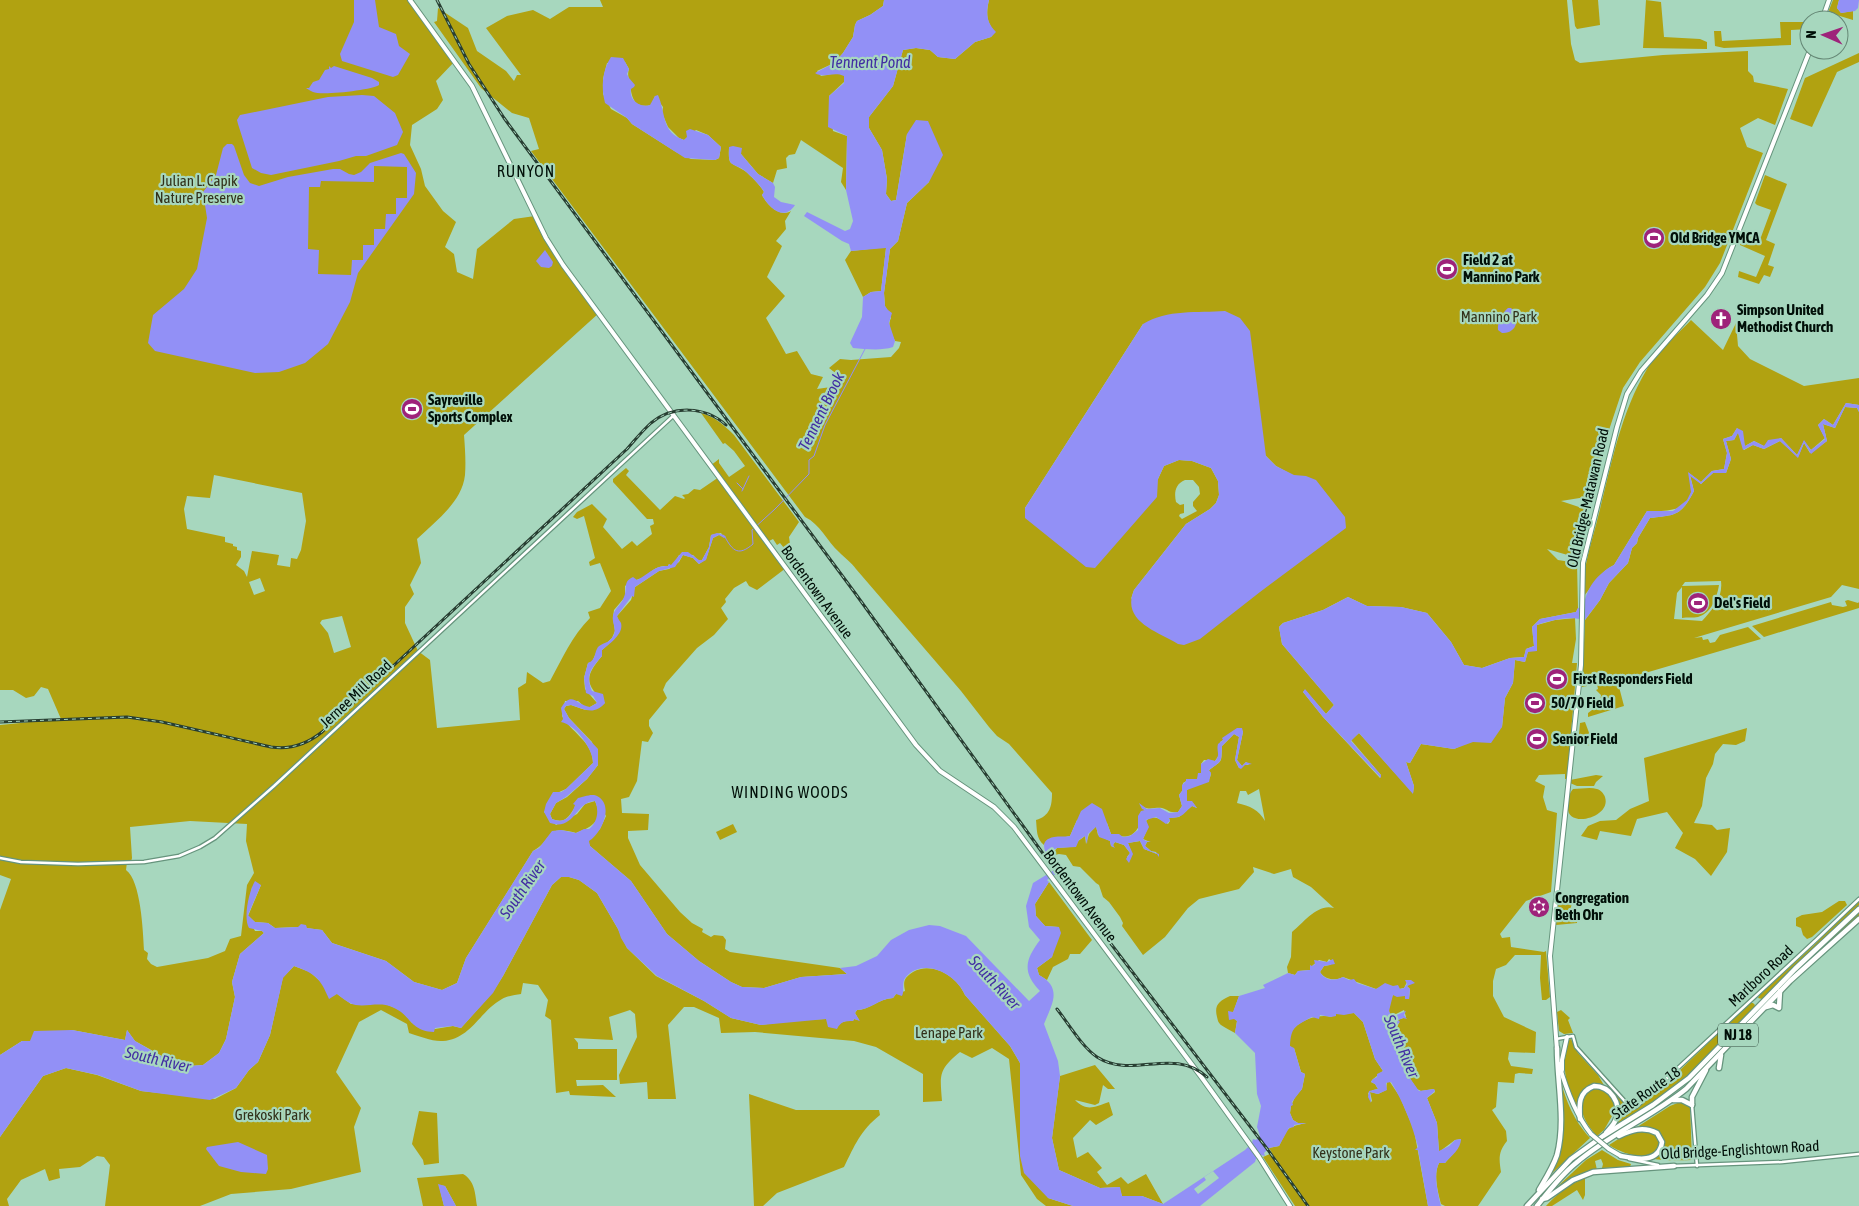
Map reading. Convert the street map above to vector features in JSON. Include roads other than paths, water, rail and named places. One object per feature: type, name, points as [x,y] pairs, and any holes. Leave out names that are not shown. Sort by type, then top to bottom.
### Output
[{"type":"highway","name":"State Route 18","points":[[1527,1206],[1565,1164],[1602,1136],[1653,1105],[1689,1078],[1795,969],[1859,909]]},
{"type":"highway","name":"State Route 18","points":[[1536,1206],[1559,1179],[1576,1163],[1608,1140],[1671,1101],[1711,1064],[1780,991],[1859,919]]},
{"type":"highway","points":[[1764,1007],[1773,1005],[1779,1008],[1780,991]]},
{"type":"highway","points":[[1736,1037],[1742,1037],[1747,1042],[1749,1024]]},
{"type":"highway","points":[[1532,1200],[1552,1166],[1559,1143],[1560,1115],[1557,1048]]},
{"type":"highway","points":[[1711,1064],[1717,1064],[1719,1068],[1721,1053]]},
{"type":"highway","points":[[1671,1101],[1682,1100],[1692,1105],[1692,1097],[1706,1068]]},
{"type":"highway","points":[[1580,1119],[1580,1100],[1584,1092],[1594,1086],[1605,1089],[1614,1098],[1617,1113],[1614,1123],[1602,1136]]},
{"type":"highway","points":[[1608,1140],[1629,1131],[1640,1129],[1657,1133],[1662,1140],[1659,1152],[1651,1157],[1638,1159],[1621,1156]]},
{"type":"highway","points":[[1542,1200],[1573,1180],[1593,1172],[1674,1166]]},
{"type":"main road","name":"Bordentown Avenue","points":[[410,0],[472,86],[551,247],[673,416],[924,755],[947,776],[1001,813],[1014,827],[1250,1144],[1290,1206]]},
{"type":"main road","name":"Old Bridge-Matawan Road","points":[[1553,1002],[1550,956],[1581,666],[1583,563],[1623,404],[1641,371],[1706,295],[1722,273],[1806,60]]},
{"type":"main road","name":"Old Bridge-Englishtown Road","points":[[1553,1002],[1557,1048],[1562,1072],[1580,1119],[1591,1134],[1621,1156]]},
{"type":"main road","points":[[1562,1072],[1562,1060],[1567,1037]]},
{"type":"street","name":"Jernee Mill Road","points":[[0,858],[21,862],[54,863],[144,862],[162,860],[183,854],[215,838],[274,786],[673,416]]},
{"type":"street","name":"Marlboro Road","points":[[1567,1037],[1573,1036],[1576,1047],[1632,1108],[1636,1107],[1818,939],[1859,898]]},
{"type":"street","points":[[1556,1037],[1567,1037]]},
{"type":"street","points":[[1692,1105],[1697,1166]]},
{"type":"street","name":"Old Bridge-Englishtown Road","points":[[1621,1156],[1655,1165],[1697,1166],[1782,1162],[1859,1154]]},
{"type":"water","points":[[354,0],[375,0],[379,27],[396,34],[399,46],[410,54],[398,75],[393,77],[342,61],[340,54],[354,22]]},
{"type":"water","name":"Tennent Pond","points":[[884,0],[989,0],[988,17],[990,25],[996,32],[991,37],[975,42],[955,59],[938,57],[930,50],[916,48],[903,50],[893,86],[869,117],[869,128],[882,150],[887,179],[886,194],[891,201],[896,200],[907,134],[916,120],[928,121],[943,155],[929,182],[907,203],[898,241],[890,249],[884,293],[885,306],[892,313],[889,323],[895,341],[893,347],[884,349],[853,348],[850,343],[862,317],[863,297],[871,292],[881,291],[886,248],[851,251],[849,244],[804,216],[807,212],[845,231],[850,229],[853,221],[846,190],[847,136],[828,127],[829,96],[844,83],[844,76],[836,74],[818,75],[815,73],[834,63],[853,37],[857,21],[883,6]]},
{"type":"water","points":[[1839,0],[1859,0],[1858,8],[1855,11],[1849,12],[1849,10],[1839,10],[1837,8]]},
{"type":"water","points":[[611,57],[623,58],[629,69],[627,74],[635,85],[631,89],[633,100],[646,106],[650,105],[655,96],[658,95],[665,121],[671,132],[684,140],[687,137],[686,131],[690,129],[708,135],[721,147],[719,158],[715,160],[685,158],[632,124],[627,118],[605,103],[603,79]]},
{"type":"water","points":[[329,66],[372,78],[379,82],[379,85],[336,93],[318,93],[306,88],[309,88],[313,82],[319,80],[325,70],[329,69]]},
{"type":"water","points":[[374,96],[395,113],[403,132],[397,145],[366,156],[356,156],[271,175],[261,173],[252,168],[237,120],[240,115],[328,97]]},
{"type":"water","points":[[227,144],[234,146],[244,175],[250,183],[259,186],[288,177],[333,169],[340,169],[354,175],[361,172],[370,163],[401,153],[404,154],[416,173],[414,194],[358,273],[350,302],[328,344],[305,363],[279,372],[255,373],[155,351],[148,343],[153,315],[184,289],[197,269],[207,218],[203,192],[216,175],[223,148]],"holes":[[[374,166],[407,167],[407,198],[396,198],[396,214],[386,214],[385,229],[374,229],[374,245],[363,245],[363,260],[352,260],[351,275],[318,274],[319,250],[308,249],[309,187],[320,187],[321,181],[374,182]]]},
{"type":"water","points":[[729,147],[742,148],[741,154],[758,174],[773,183],[775,187],[774,197],[781,202],[795,205],[791,210],[782,213],[773,208],[765,200],[762,195],[764,192],[755,181],[743,170],[731,163]]},
{"type":"water","points":[[545,250],[553,262],[549,268],[541,267],[536,261]]},
{"type":"water","points":[[1508,308],[1511,308],[1514,312],[1517,320],[1511,331],[1502,333],[1498,330],[1498,324]]},
{"type":"water","points":[[1225,311],[1240,318],[1250,331],[1266,456],[1276,466],[1294,475],[1306,476],[1316,480],[1345,517],[1346,528],[1200,639],[1184,645],[1178,644],[1143,624],[1132,610],[1131,601],[1134,590],[1186,524],[1216,503],[1219,495],[1218,481],[1211,468],[1192,461],[1179,460],[1164,466],[1158,479],[1157,497],[1095,568],[1086,567],[1025,518],[1025,508],[1143,324],[1152,319],[1172,314]]},
{"type":"water","points":[[1846,403],[1859,405],[1859,412],[1857,408],[1845,407],[1835,428],[1823,424],[1827,441],[1811,454],[1804,443],[1798,458],[1780,441],[1764,449],[1753,445],[1743,450],[1738,433],[1734,440],[1726,441],[1731,459],[1726,473],[1713,473],[1701,484],[1690,476],[1694,491],[1685,505],[1681,510],[1672,515],[1650,518],[1637,543],[1632,548],[1628,563],[1609,583],[1600,600],[1585,620],[1555,620],[1537,625],[1537,651],[1528,652],[1525,662],[1515,660],[1513,683],[1505,698],[1502,727],[1491,743],[1473,742],[1454,749],[1421,744],[1410,763],[1406,762],[1414,786],[1413,794],[1359,733],[1351,741],[1381,775],[1381,778],[1323,717],[1303,692],[1305,689],[1326,714],[1334,705],[1282,644],[1279,627],[1283,623],[1323,610],[1348,597],[1367,606],[1401,607],[1427,613],[1451,642],[1464,665],[1482,668],[1510,658],[1524,657],[1526,649],[1534,646],[1532,627],[1540,619],[1576,612],[1578,608],[1584,607],[1587,594],[1593,582],[1614,565],[1647,511],[1673,511],[1687,500],[1691,492],[1688,472],[1701,482],[1712,471],[1724,469],[1727,453],[1723,439],[1732,436],[1737,428],[1743,431],[1745,446],[1754,441],[1764,446],[1768,440],[1781,438],[1797,455],[1804,440],[1811,450],[1825,439],[1818,425],[1824,419],[1833,425]]},
{"type":"water","name":"South River","points":[[717,533],[726,537],[724,538],[719,535],[713,538],[706,560],[699,564],[693,558],[683,555],[675,567],[659,571],[635,587],[634,597],[632,596],[617,616],[621,623],[620,631],[602,650],[602,656],[589,676],[592,691],[603,694],[605,703],[593,710],[585,710],[571,705],[566,706],[564,709],[569,718],[598,749],[598,765],[587,779],[556,803],[550,814],[552,819],[561,821],[572,813],[575,805],[573,804],[578,798],[593,795],[602,800],[606,812],[602,826],[589,841],[590,846],[631,881],[667,934],[699,961],[731,982],[742,987],[764,988],[801,977],[847,974],[840,968],[856,966],[877,956],[891,940],[909,930],[929,925],[940,926],[966,936],[1029,1001],[1040,991],[1030,978],[1028,966],[1031,954],[1040,940],[1029,927],[1026,906],[1033,883],[1056,869],[1045,851],[1045,843],[1048,839],[1070,836],[1081,811],[1092,803],[1102,809],[1111,834],[1119,834],[1123,837],[1130,836],[1138,830],[1138,816],[1141,811],[1145,810],[1142,809],[1139,803],[1147,809],[1160,808],[1169,813],[1178,812],[1182,806],[1179,795],[1186,779],[1197,779],[1198,773],[1201,773],[1201,764],[1208,759],[1215,761],[1217,759],[1218,744],[1223,740],[1222,738],[1237,728],[1242,728],[1243,732],[1237,760],[1242,766],[1246,762],[1252,764],[1245,765],[1241,769],[1239,768],[1235,760],[1239,737],[1234,734],[1222,746],[1220,761],[1209,770],[1211,773],[1209,782],[1187,790],[1187,801],[1192,801],[1197,808],[1192,806],[1180,816],[1169,818],[1170,821],[1166,824],[1156,817],[1146,820],[1149,827],[1143,839],[1151,842],[1147,842],[1145,846],[1159,854],[1159,857],[1157,854],[1144,849],[1140,841],[1128,843],[1133,854],[1129,863],[1126,859],[1130,853],[1124,845],[1115,842],[1113,845],[1115,848],[1111,846],[1110,841],[1099,837],[1096,827],[1088,834],[1087,844],[1085,836],[1079,840],[1076,847],[1057,848],[1052,851],[1060,862],[1064,873],[1061,874],[1059,872],[1047,880],[1049,882],[1035,904],[1036,916],[1045,926],[1059,927],[1061,933],[1052,957],[1037,968],[1039,975],[1051,985],[1054,997],[1044,1024],[1058,1061],[1060,1076],[1052,1138],[1059,1170],[1100,1188],[1120,1187],[1122,1196],[1142,1196],[1163,1204],[1245,1150],[1252,1143],[1253,1139],[1256,1140],[1260,1136],[1257,1127],[1261,1106],[1257,1094],[1255,1053],[1235,1033],[1237,1021],[1234,1019],[1229,1020],[1228,1011],[1233,1012],[1239,996],[1265,988],[1263,985],[1288,973],[1295,975],[1298,971],[1310,970],[1310,965],[1315,964],[1314,960],[1327,962],[1333,959],[1335,964],[1324,966],[1320,972],[1327,979],[1334,980],[1343,977],[1349,980],[1354,979],[1357,983],[1376,989],[1385,983],[1393,986],[1398,985],[1400,989],[1404,988],[1407,984],[1405,980],[1411,980],[1415,983],[1407,986],[1410,989],[1409,999],[1405,999],[1405,996],[1397,997],[1393,995],[1389,1011],[1392,1017],[1406,1011],[1404,1015],[1407,1019],[1398,1020],[1400,1022],[1394,1033],[1396,1034],[1396,1041],[1399,1041],[1394,1045],[1407,1074],[1419,1091],[1434,1089],[1435,1091],[1427,1098],[1437,1123],[1439,1151],[1449,1146],[1455,1140],[1461,1139],[1461,1143],[1455,1152],[1445,1163],[1439,1163],[1437,1168],[1437,1184],[1441,1206],[1428,1206],[1418,1150],[1415,1150],[1418,1147],[1416,1138],[1403,1105],[1391,1082],[1386,1083],[1387,1090],[1378,1094],[1370,1092],[1371,1103],[1368,1097],[1369,1091],[1378,1089],[1371,1082],[1377,1077],[1377,1074],[1383,1071],[1375,1059],[1363,1022],[1354,1013],[1336,1014],[1336,1016],[1331,1017],[1320,1015],[1319,1019],[1312,1017],[1295,1028],[1291,1035],[1290,1046],[1294,1048],[1301,1072],[1305,1074],[1302,1089],[1292,1102],[1293,1105],[1291,1106],[1290,1113],[1293,1120],[1298,1123],[1307,1123],[1294,1125],[1294,1127],[1289,1128],[1279,1146],[1269,1148],[1264,1153],[1265,1156],[1261,1155],[1255,1162],[1200,1206],[1073,1206],[1048,1198],[1024,1173],[1020,1156],[1020,1063],[1010,1046],[965,995],[961,987],[947,975],[930,968],[913,971],[905,979],[902,996],[896,994],[893,998],[883,1000],[862,1010],[857,1010],[855,1013],[860,1021],[854,1019],[853,1021],[844,1022],[837,1029],[828,1027],[826,1019],[761,1025],[731,1018],[657,976],[627,948],[597,893],[579,880],[569,877],[561,877],[552,885],[493,993],[461,1028],[453,1026],[435,1028],[434,1032],[426,1031],[415,1026],[399,1010],[387,1005],[354,1005],[337,994],[329,999],[320,981],[312,974],[294,966],[283,978],[270,1035],[258,1062],[249,1070],[236,1088],[210,1100],[141,1091],[98,1075],[66,1068],[43,1076],[0,1137],[0,1055],[22,1041],[30,1041],[34,1031],[72,1030],[125,1040],[127,1030],[135,1041],[161,1056],[190,1066],[203,1065],[219,1053],[226,1039],[235,997],[232,982],[240,954],[264,933],[249,928],[247,924],[248,904],[255,881],[261,885],[248,915],[255,922],[268,923],[275,928],[306,925],[307,928],[322,930],[332,943],[386,961],[414,982],[442,990],[457,983],[466,958],[533,851],[539,848],[552,831],[561,830],[576,833],[589,829],[596,819],[597,808],[595,801],[583,806],[565,823],[550,823],[544,812],[553,792],[561,792],[566,789],[593,763],[590,751],[583,738],[567,724],[561,722],[563,719],[561,708],[571,699],[590,707],[597,703],[593,696],[586,693],[584,678],[588,663],[594,658],[598,647],[613,637],[615,630],[613,614],[623,600],[626,583],[633,577],[637,580],[659,567],[671,565],[682,552],[688,552],[702,560],[709,547],[711,535]]},
{"type":"water","points":[[238,1142],[267,1155],[268,1169],[266,1174],[241,1172],[219,1166],[206,1149],[207,1147]]},
{"type":"water","points":[[438,1184],[445,1186],[456,1206],[444,1206]]},
{"type":"waterway","name":"Tennent Brook","points":[[725,537],[737,551],[748,548],[753,544],[752,530],[809,474],[809,460],[814,456],[825,425],[865,349]]},
{"type":"waterway","points":[[742,491],[749,476]]},
{"type":"waterway","points":[[737,483],[743,489]]},
{"type":"railway","points":[[437,0],[469,64],[504,118],[855,593],[1057,873],[1268,1150],[1308,1206]]},
{"type":"railway","points":[[0,722],[127,717],[162,722],[271,747],[285,748],[304,743],[322,732],[627,449],[651,423],[669,413],[689,410],[709,414],[726,425]]},
{"type":"railway","points":[[1057,1009],[1086,1047],[1097,1057],[1111,1063],[1124,1065],[1180,1064],[1194,1068],[1207,1077]]},
{"type":"place","name":"Old Bridge YMCA","points":[[1654,238]]},
{"type":"place","name":"Field 2 at Mannino Park","points":[[1447,269]]},
{"type":"place","name":"Simpson United Methodist Church","points":[[1721,319]]},
{"type":"place","name":"Sayreville Sports Complex","points":[[412,409]]},
{"type":"place","name":"Del's Field","points":[[1698,603]]},
{"type":"place","name":"First Responders Field","points":[[1557,679]]},
{"type":"place","name":"50/70 Field","points":[[1535,703]]},
{"type":"place","name":"Senior Field","points":[[1537,739]]},
{"type":"place","name":"Congregation Beth Ohr","points":[[1539,907]]},
{"type":"district","name":"RUNYON","points":[[526,171]]},
{"type":"district","name":"WINDING WOODS","points":[[790,792]]},
{"type":"park label","name":"Julian L. Capik Nature Preserve","points":[[199,190]]},
{"type":"park label","name":"Mannino Park","points":[[1499,317]]},
{"type":"park label","name":"Lenape Park","points":[[949,1033]]},
{"type":"park label","name":"Grekoski Park","points":[[272,1115]]},
{"type":"park label","name":"Keystone Park","points":[[1351,1153]]}]
